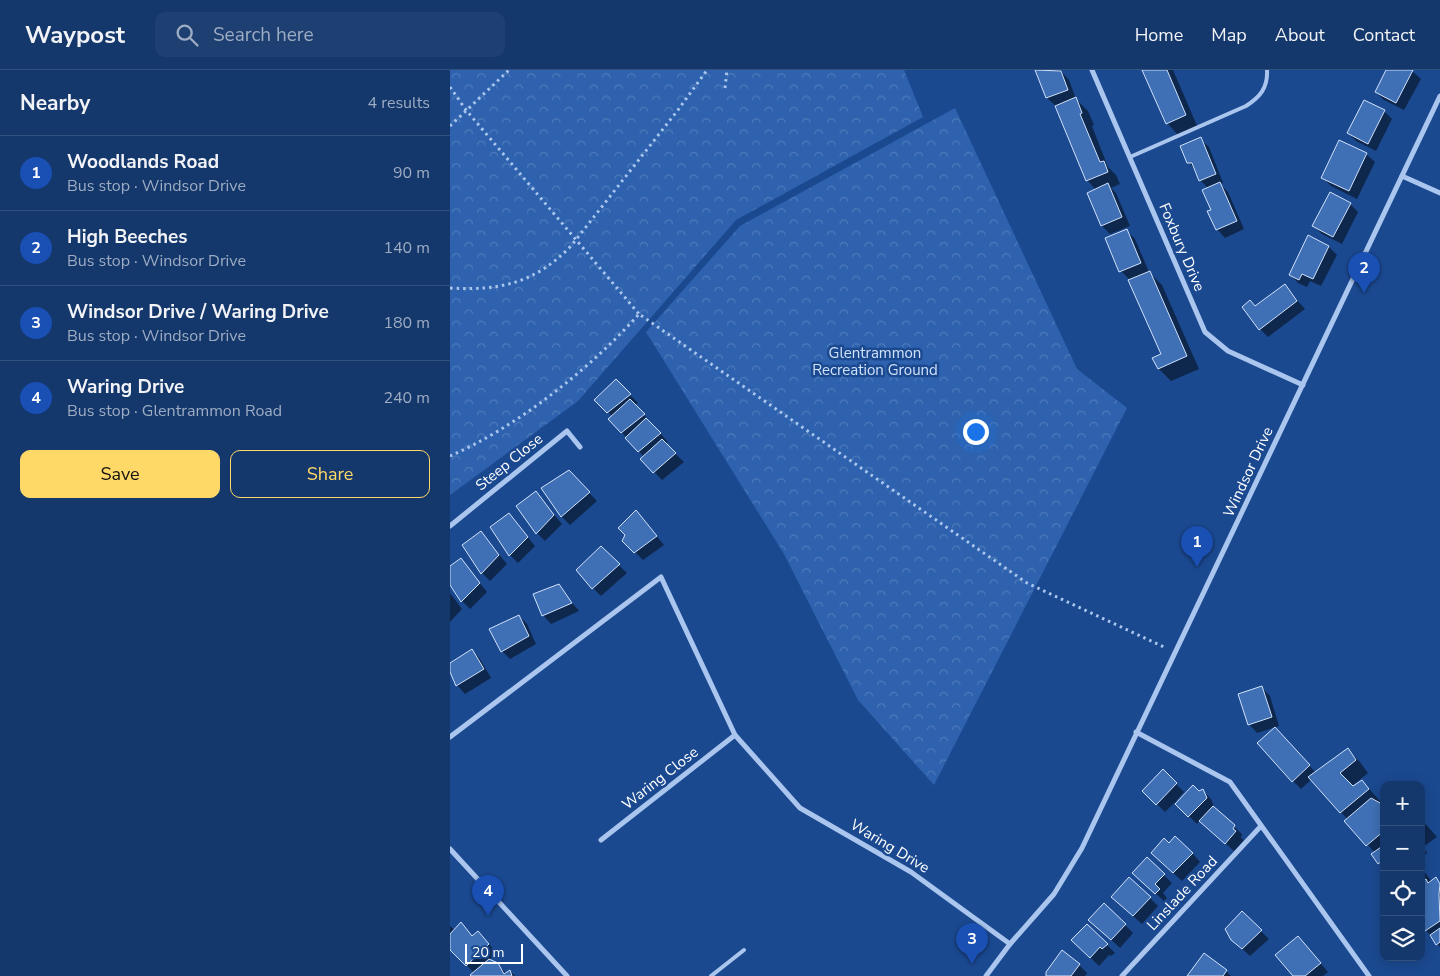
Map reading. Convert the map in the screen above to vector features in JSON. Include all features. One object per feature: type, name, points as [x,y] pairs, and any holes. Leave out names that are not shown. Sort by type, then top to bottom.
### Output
[{"type":"street","name":"Foxbury Drive","points":[[1092,70],[1205,332],[1228,351],[1303,385]]},
{"type":"street","name":"Windsor Drive","points":[[986,976],[1010,944],[1054,894],[1082,848],[1440,96]]},
{"type":"street","points":[[1402,176],[1440,193]]},
{"type":"street","name":"Steep Close","points":[[450,526],[567,431],[580,447]]},
{"type":"street","name":"Waring Drive","points":[[450,737],[661,577],[735,735],[800,808],[911,872],[1010,944]]},
{"type":"street","points":[[1136,732],[1230,782],[1368,976]]},
{"type":"street","name":"Waring Close","points":[[601,840],[735,735]]},
{"type":"street","name":"Linslade Road","points":[[1122,976],[1261,826]]},
{"type":"street","points":[[450,850],[566,976]]},
{"type":"lane","points":[[1130,157],[1246,106],[1261,96],[1268,75],[1267,70]]},
{"type":"lane","points":[[711,976],[744,950]]},
{"type":"path","points":[[450,126],[509,70]]},
{"type":"path","points":[[450,288],[480,290],[504,286],[534,276],[558,260],[576,240],[678,110],[707,70]]},
{"type":"path","points":[[725,88],[727,70]]},
{"type":"path","points":[[450,87],[466,110],[639,314],[1027,583],[1176,653]]},
{"type":"path","points":[[450,456],[500,430],[566,383],[639,314]]},
{"type":"green space","points":[[450,70],[904,70],[923,117],[736,220],[578,401],[450,495]]},
{"type":"green space","name":"Glentrammon Recreation Ground","points":[[955,108],[1077,369],[1127,408],[934,785],[858,700],[784,554],[646,332],[740,226]]},
{"type":"building","points":[[1035,70],[1061,71],[1068,90],[1046,98]]},
{"type":"building","points":[[1142,70],[1167,70],[1186,115],[1166,124]]},
{"type":"building","points":[[1386,70],[1413,70],[1396,103],[1375,92]]},
{"type":"building","points":[[1076,97],[1082,113],[1080,114],[1100,162],[1104,161],[1108,172],[1086,181],[1055,106]]},
{"type":"building","points":[[1364,100],[1385,110],[1368,144],[1347,133]]},
{"type":"building","points":[[1201,137],[1216,174],[1199,181],[1192,163],[1187,163],[1180,146]]},
{"type":"building","points":[[1339,140],[1367,153],[1349,191],[1321,178]]},
{"type":"building","points":[[1220,182],[1237,221],[1216,230],[1207,211],[1211,210],[1202,190]]},
{"type":"building","points":[[1108,183],[1122,217],[1101,226],[1087,193]]},
{"type":"building","points":[[1330,192],[1351,203],[1333,237],[1312,226]]},
{"type":"building","points":[[1127,229],[1141,263],[1119,272],[1105,238]]},
{"type":"building","points":[[1308,235],[1329,246],[1313,279],[1302,274],[1299,280],[1289,275]]},
{"type":"building","points":[[1150,271],[1187,356],[1158,369],[1152,358],[1161,354],[1128,280]]},
{"type":"building","points":[[1285,284],[1297,301],[1259,330],[1242,307],[1250,300],[1255,306]]},
{"type":"building","points":[[616,379],[631,394],[607,413],[594,400]]},
{"type":"building","points":[[630,399],[645,414],[621,433],[608,419]]},
{"type":"building","points":[[646,418],[661,433],[638,452],[625,438]]},
{"type":"building","points":[[662,439],[676,453],[653,473],[640,459]]},
{"type":"building","points":[[569,470],[590,492],[561,517],[541,488]]},
{"type":"building","points":[[536,491],[554,515],[536,534],[516,506]]},
{"type":"building","points":[[636,510],[657,536],[634,553],[622,541],[625,535],[618,528]]},
{"type":"building","points":[[509,513],[528,537],[509,556],[490,527]]},
{"type":"building","points":[[481,531],[499,555],[481,574],[462,545]]},
{"type":"building","points":[[601,546],[620,564],[592,589],[576,570]]},
{"type":"building","points":[[461,558],[480,583],[461,602],[450,585],[450,566]]},
{"type":"building","points":[[559,584],[572,603],[542,616],[533,594]]},
{"type":"building","points":[[519,615],[529,636],[501,652],[489,629]]},
{"type":"building","points":[[472,649],[484,669],[456,686],[450,672],[450,663]]},
{"type":"building","points":[[1262,686],[1272,717],[1248,725],[1238,694]]},
{"type":"building","points":[[1275,727],[1310,765],[1292,782],[1257,743]]},
{"type":"building","points":[[1348,748],[1356,760],[1340,773],[1353,786],[1362,780],[1369,789],[1340,813],[1308,777]]},
{"type":"building","points":[[1163,769],[1177,783],[1156,805],[1142,791]]},
{"type":"building","points":[[1193,785],[1199,791],[1203,789],[1207,798],[1188,817],[1175,804]]},
{"type":"building","points":[[1371,798],[1380,803],[1380,834],[1366,846],[1344,821]]},
{"type":"building","points":[[1213,806],[1235,825],[1233,829],[1236,831],[1225,844],[1199,821]]},
{"type":"building","points":[[1175,836],[1193,853],[1173,873],[1151,853],[1164,838],[1169,843]]},
{"type":"building","points":[[1380,848],[1380,862],[1378,864],[1371,854]]},
{"type":"building","points":[[1147,857],[1165,874],[1155,884],[1160,889],[1155,894],[1132,873]]},
{"type":"building","points":[[1129,877],[1151,897],[1133,916],[1111,897]]},
{"type":"building","points":[[1436,877],[1440,884],[1440,921],[1425,931],[1425,880],[1428,883]]},
{"type":"building","points":[[1104,903],[1126,924],[1111,940],[1088,920]]},
{"type":"building","points":[[1242,911],[1262,930],[1242,949],[1231,940],[1225,929]]},
{"type":"building","points":[[461,922],[472,936],[478,931],[489,944],[466,966],[450,950],[450,934]]},
{"type":"building","points":[[1087,924],[1108,944],[1102,949],[1100,947],[1090,958],[1071,940]]},
{"type":"building","points":[[1440,928],[1440,942],[1436,945],[1430,935]]},
{"type":"building","points":[[1298,936],[1321,963],[1305,976],[1293,976],[1275,955]]},
{"type":"building","points":[[1062,950],[1080,964],[1071,976],[1046,976],[1046,972]]},
{"type":"building","points":[[1204,953],[1227,970],[1223,976],[1187,976]]},
{"type":"building","points":[[489,959],[498,963],[504,974],[510,970],[512,976],[470,975]]},
{"type":"place","name":"High Beeches","points":[[1364,293]]},
{"type":"place","name":"Woodlands Road","points":[[1197,567]]},
{"type":"place","name":"Waring Drive","points":[[488,916]]},
{"type":"place","name":"Windsor Drive / Waring Drive","points":[[972,964]]}]
